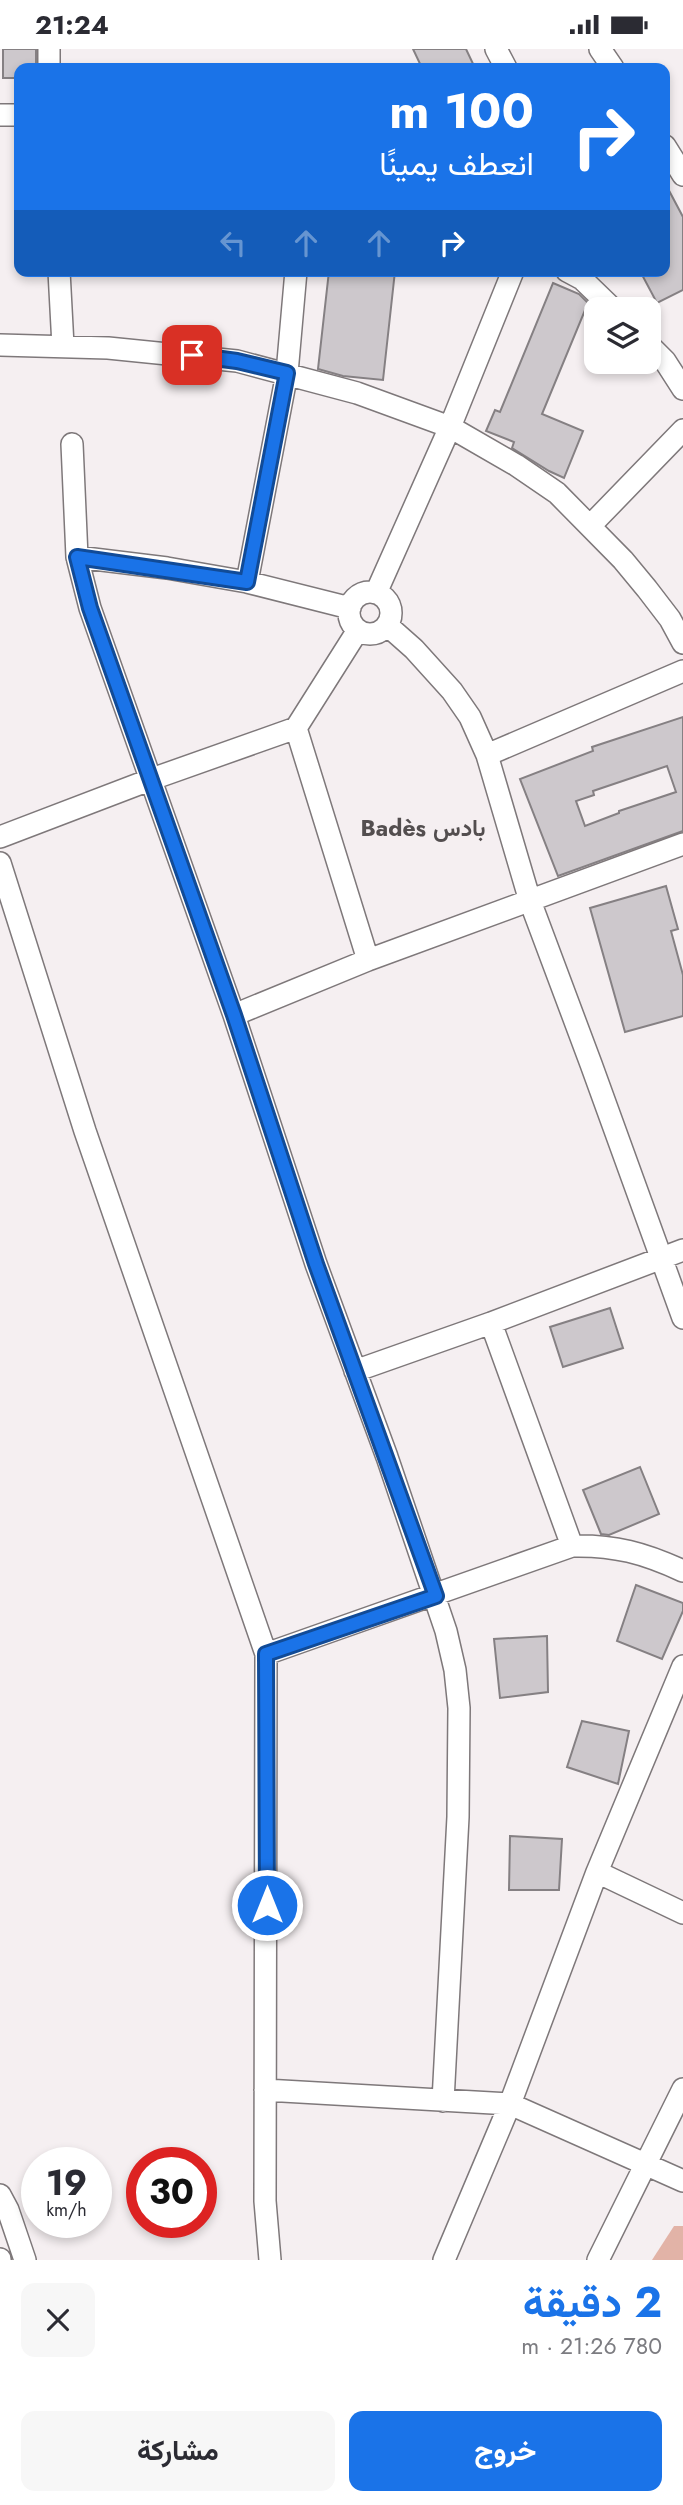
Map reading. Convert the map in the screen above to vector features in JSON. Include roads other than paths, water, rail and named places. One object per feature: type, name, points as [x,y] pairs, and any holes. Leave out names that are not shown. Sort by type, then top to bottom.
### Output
[{"type":"street","points":[[670,136],[683,150]]},
{"type":"street","points":[[670,154],[683,175]]},
{"type":"street","points":[[59,277],[63,347]]},
{"type":"street","points":[[247,582],[287,373],[295,277]]},
{"type":"street","points":[[376,593],[450,427],[511,277]]},
{"type":"street","points":[[578,277],[601,297]]},
{"type":"street","points":[[0,345],[108,348],[237,361],[356,393],[450,427],[516,465],[557,493],[647,589],[670,619],[683,643]]},
{"type":"street","points":[[661,356],[683,389]]},
{"type":"street","points":[[590,526],[683,430]]},
{"type":"street","points":[[72,444],[77,557],[90,608],[234,1015],[316,1264],[436,1596],[455,1670],[459,1708],[458,1817],[443,2101]]},
{"type":"street","points":[[77,557],[247,582],[350,608]]},
{"type":"street","points":[[376,593],[389,603],[391,610],[388,626],[374,634],[358,630],[349,616],[350,608],[360,595],[376,593]]},
{"type":"street","points":[[388,626],[414,649],[452,691],[470,717],[487,755],[530,901],[683,1318]]},
{"type":"street","points":[[0,837],[296,728],[358,630]]},
{"type":"street","points":[[487,755],[683,671]]},
{"type":"street","points":[[296,728],[368,960]]},
{"type":"street","points":[[234,1015],[368,960],[683,844]]},
{"type":"street","points":[[0,863],[85,1131],[266,1654],[265,2201],[270,2260]]},
{"type":"street","points":[[355,1371],[683,1250]]},
{"type":"street","points":[[491,1323],[572,1546]]},
{"type":"street","points":[[266,1654],[572,1546],[600,1545],[646,1554],[683,1571]]},
{"type":"street","points":[[444,2260],[510,2104],[597,1872],[683,1666]]},
{"type":"street","points":[[597,1872],[683,1913]]},
{"type":"street","points":[[598,2260],[683,2089]]},
{"type":"street","points":[[265,2090],[510,2104],[683,2181]]},
{"type":"street","points":[[0,2195],[25,2260]]},
{"type":"district","name":"Badès بادس","points":[[423,828]]}]
